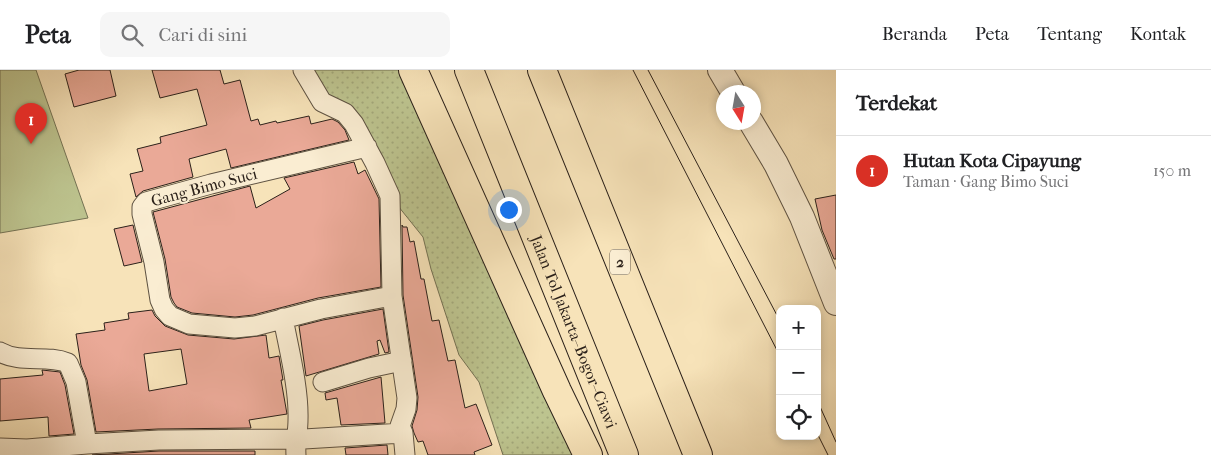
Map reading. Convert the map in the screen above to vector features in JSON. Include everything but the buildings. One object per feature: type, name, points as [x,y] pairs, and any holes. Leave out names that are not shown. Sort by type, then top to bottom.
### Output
[{"type":"highway","points":[[413,70],[557,391],[588,455]]},
{"type":"highway","name":"Jalan Tol Jakarta–Bogor–Ciawi","points":[[469,70],[624,455]]},
{"type":"highway","name":"2","points":[[542,70],[698,455]]},
{"type":"street","points":[[303,70],[322,102],[345,113],[354,124],[390,196],[392,296],[407,398],[406,409],[400,426],[403,433],[405,455]]},
{"type":"street","points":[[720,70],[729,85]]},
{"type":"street","points":[[756,130],[776,164],[832,280],[836,303]]},
{"type":"street","name":"Gang Bimo Suci","points":[[366,146],[211,184],[144,204],[142,214],[154,262],[160,300],[170,316],[189,324],[235,328],[255,326],[283,318],[392,296]]},
{"type":"street","points":[[283,318],[296,389],[298,420],[296,447]]},
{"type":"street","points":[[0,352],[17,358],[54,359],[68,363],[74,372],[87,444]]},
{"type":"street","points":[[323,382],[369,368],[402,362]]},
{"type":"street","points":[[0,448],[27,449],[87,444],[159,448],[296,447],[403,433]]},
{"type":"green space","points":[[0,70],[36,70],[88,218],[0,233]]},
{"type":"green space","points":[[303,70],[415,70],[589,455],[503,455],[479,382],[459,355],[431,269],[423,237],[390,196],[384,182]]},
{"type":"tram line","points":[[633,70],[777,350]]},
{"type":"tram line","points":[[648,70],[776,313]]},
{"type":"tram line","points":[[821,409],[836,442]]},
{"type":"tram line","points":[[820,440],[828,455]]},
{"type":"place","name":"Hutan Kota Cipayung","points":[[31,144]]}]
